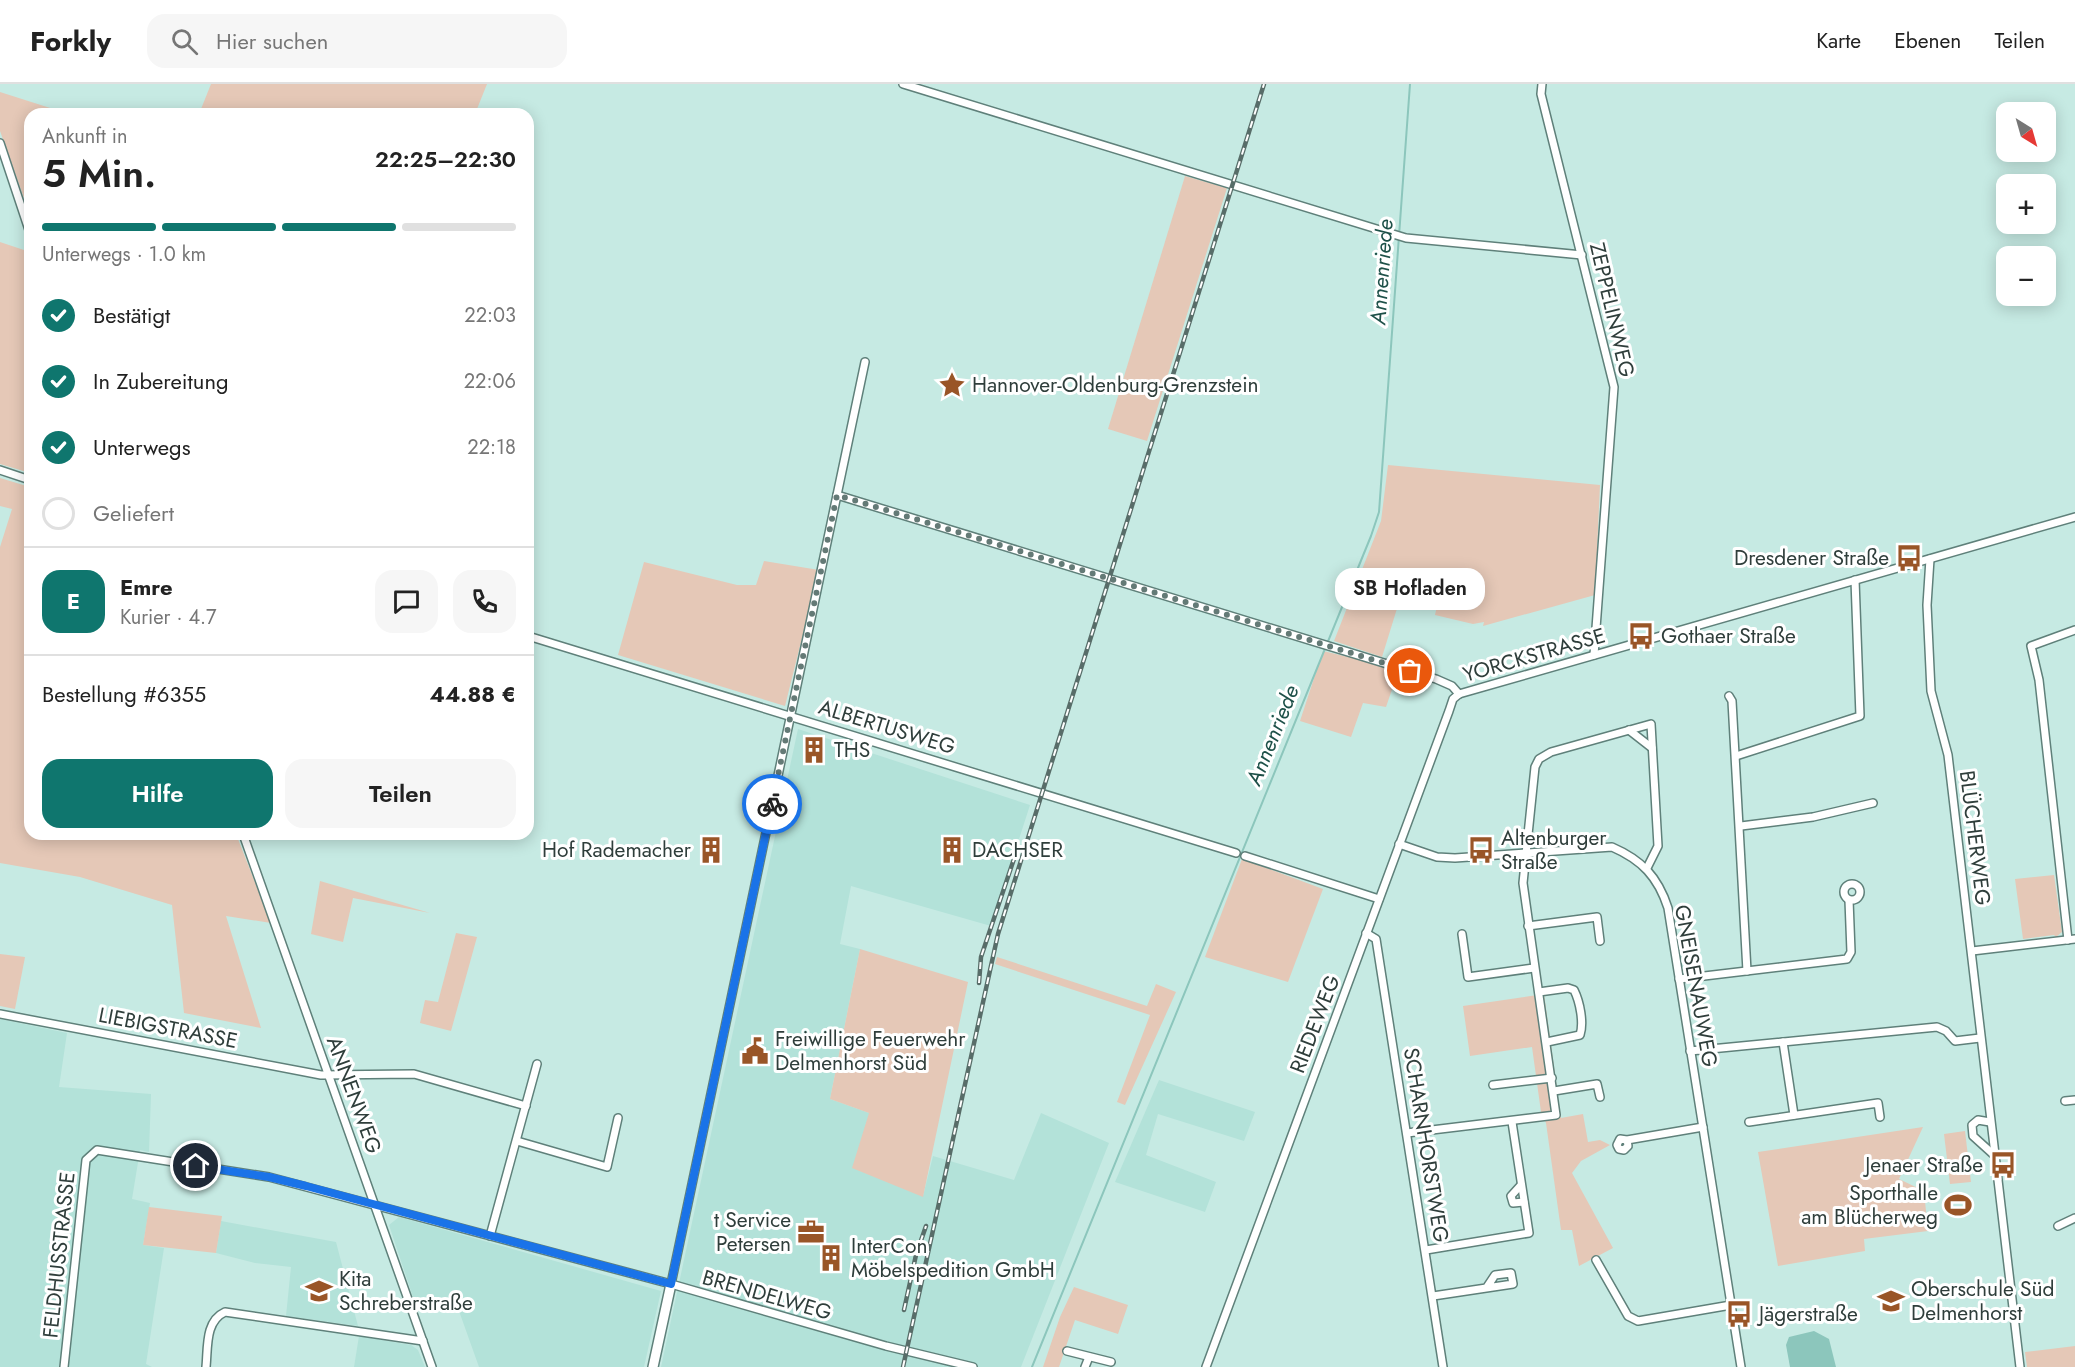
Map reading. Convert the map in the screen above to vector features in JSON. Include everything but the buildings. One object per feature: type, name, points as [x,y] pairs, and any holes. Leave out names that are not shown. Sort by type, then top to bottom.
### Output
[{"type":"street","points":[[903,84],[1392,235],[1582,255]]},
{"type":"street","name":"ZEPPELINWEG","points":[[1542,84],[1541,94],[1614,387],[1594,656]]},
{"type":"street","points":[[0,143],[24,215]]},
{"type":"street","points":[[653,1367],[865,362]]},
{"type":"street","points":[[0,470],[24,478]]},
{"type":"street","name":"YORCKSTRASSE","points":[[837,495],[1327,645],[1436,680],[1452,686],[1459,694],[2075,517]]},
{"type":"street","name":"BLÜCHERWEG","points":[[1930,559],[1928,605],[1931,691],[1948,755],[2020,1367]]},
{"type":"street","points":[[1736,756],[1860,716],[1855,580]]},
{"type":"street","points":[[1972,951],[2072,940],[2039,680],[2031,646],[2075,630]]},
{"type":"street","name":"ALBERTUSWEG","points":[[534,638],[1236,853]]},
{"type":"street","name":"RIEDEWEG","points":[[1206,1367],[1451,705],[1459,694]]},
{"type":"street","points":[[1729,696],[1732,701],[1741,826],[1747,971]]},
{"type":"street","points":[[1407,1133],[1556,1115],[1523,883],[1535,767],[1539,759],[1551,752],[1651,724],[1658,846],[1655,857],[1647,868]]},
{"type":"street","points":[[1629,729],[1652,748]]},
{"type":"street","points":[[1741,826],[1813,817],[1873,803]]},
{"type":"street","name":"ANNENWEG","points":[[245,840],[432,1367]]},
{"type":"street","name":"GNEISENAUWEG","points":[[1399,844],[1437,857],[1612,848],[1631,856],[1647,868],[1661,888],[1668,908],[1741,1367]]},
{"type":"street","points":[[1245,856],[1379,899]]},
{"type":"street","points":[[1679,979],[1847,959],[1851,952],[1849,900]]},
{"type":"street","points":[[1528,926],[1597,917],[1600,941]]},
{"type":"street","name":"SCHARNHORSTWEG","points":[[1366,933],[1376,939],[1443,1367]]},
{"type":"street","points":[[1462,934],[1468,977],[1534,968]]},
{"type":"street","points":[[1539,992],[1568,988],[1574,990],[1577,997],[1582,1029],[1580,1035],[1547,1042]]},
{"type":"street","name":"LIEBIGSTRASSE","points":[[0,1014],[330,1077],[388,1072],[414,1074],[526,1106]]},
{"type":"street","points":[[1690,1051],[1937,1027],[1946,1031],[1955,1041],[1980,1038]]},
{"type":"street","points":[[1783,1042],[1794,1115]]},
{"type":"street","points":[[490,1236],[537,1064]]},
{"type":"street","points":[[1493,1085],[1552,1078]]},
{"type":"street","points":[[1554,1091],[1597,1084],[1600,1097]]},
{"type":"street","points":[[2065,1101],[2075,1100]]},
{"type":"street","points":[[1749,1122],[1878,1103],[1880,1117]]},
{"type":"street","points":[[517,1142],[607,1167],[618,1118]]},
{"type":"street","points":[[1990,1122],[1978,1120],[1972,1125],[1972,1131],[1973,1136],[1994,1155]]},
{"type":"street","points":[[1426,1250],[1529,1233],[1512,1122]]},
{"type":"street","points":[[1628,1140],[1702,1127]]},
{"type":"street","name":"BRENDELWEG","points":[[97,1150],[269,1177],[671,1284],[875,1343],[974,1367]]},
{"type":"street","name":"FELDHUSSTRASSE","points":[[64,1367],[86,1160],[97,1150]]},
{"type":"street","points":[[1521,1185],[1511,1196],[1513,1203],[1524,1202]]},
{"type":"street","points":[[2058,1226],[2075,1218]]},
{"type":"street","points":[[1596,1260],[1628,1316],[1638,1321],[1731,1305]]},
{"type":"street","points":[[1433,1296],[1487,1287]]},
{"type":"street","points":[[206,1367],[211,1324],[216,1316],[225,1312],[423,1341]]},
{"type":"street","points":[[1068,1351],[1111,1362]]},
{"type":"street","points":[[1085,1367],[1089,1357]]},
{"type":"shaded area","points":[[211,84],[487,84],[477,108],[201,108]]},
{"type":"shaded area","points":[[0,92],[50,108],[24,108],[24,198],[0,131]]},
{"type":"shaded area","points":[[1185,176],[1227,188],[1147,441],[1108,429]]},
{"type":"shaded area","points":[[0,242],[24,250],[24,471],[0,464]]},
{"type":"shaded area","points":[[1388,465],[1600,485],[1595,595],[1483,626],[1484,622],[1473,624],[1435,615],[1442,582],[1408,573],[1382,657],[1334,641],[1381,521]]},
{"type":"shaded area","points":[[0,478],[24,485],[24,840],[238,840],[271,923],[226,916],[261,1028],[184,1013],[172,905],[80,877],[0,863],[0,547],[12,509],[0,506]]},
{"type":"shaded area","points":[[764,561],[819,570],[785,706],[618,655],[644,562],[737,585],[756,585]]},
{"type":"shaded area","points":[[1323,651],[1399,669],[1386,707],[1363,703],[1351,737],[1300,721]]},
{"type":"shaded area","points":[[798,729],[1030,805],[991,926],[851,886],[840,944],[860,949],[830,1099],[869,1113],[923,1196],[933,1156],[1014,1180],[1041,1113],[1109,1143],[1021,1367],[661,1367]]},
{"type":"shaded area","points":[[1242,859],[1323,889],[1288,982],[1205,957]]},
{"type":"shaded area","points":[[2054,875],[2062,932],[2056,937],[2054,935],[2023,939],[2015,879]]},
{"type":"shaded area","points":[[320,881],[430,913],[353,898],[343,942],[311,934]]},
{"type":"shaded area","points":[[456,933],[477,937],[451,1031],[420,1023],[425,1000],[438,1002]]},
{"type":"shaded area","points":[[860,949],[968,982],[923,1197],[852,1168],[869,1113],[830,1099]]},
{"type":"shaded area","points":[[0,954],[25,957],[15,1009],[0,1006]]},
{"type":"shaded area","points":[[997,957],[1147,1006],[1156,984],[1176,992],[1125,1105],[1117,1102],[1150,1015],[995,964]]},
{"type":"shaded area","points":[[1544,994],[1561,1118],[1583,1114],[1588,1142],[1600,1140],[1610,1145],[1581,1161],[1572,1173],[1613,1248],[1579,1266],[1572,1230],[1561,1230],[1546,1123],[1541,1112],[1532,1047],[1470,1056],[1463,1006]]},
{"type":"shaded area","points":[[0,1019],[67,1033],[59,1087],[151,1094],[149,1152],[140,1150],[132,1199],[150,1203],[143,1245],[164,1248],[146,1364],[152,1367],[0,1367]]},
{"type":"shaded area","points":[[1159,1080],[1255,1112],[1244,1141],[1158,1114],[1146,1155],[1216,1182],[1205,1212],[1115,1182]]},
{"type":"shaded area","points":[[1923,1127],[1899,1179],[1924,1191],[1928,1231],[1864,1239],[1865,1251],[1778,1266],[1758,1152]]},
{"type":"shaded area","points":[[1965,1131],[1971,1182],[1950,1184],[1944,1134]]},
{"type":"shaded area","points":[[149,1207],[222,1216],[216,1253],[143,1245]]},
{"type":"shaded area","points":[[399,1217],[661,1291],[644,1367],[479,1367],[459,1311],[414,1300],[389,1225]]},
{"type":"shaded area","name":"Kita Schreberstraße","points":[[221,1221],[336,1242],[358,1326],[286,1316],[291,1267],[255,1263],[216,1253]]},
{"type":"shaded area","points":[[1074,1287],[1128,1305],[1118,1334],[1075,1320],[1059,1367],[1043,1367],[1060,1317]]},
{"type":"shaded area","points":[[1814,1331],[1829,1339],[1836,1367],[1790,1367],[1786,1345],[1789,1337]]},
{"type":"shaded area","points":[[359,1336],[411,1345],[418,1350],[425,1367],[354,1367]]},
{"type":"shaded area","points":[[2075,1346],[2075,1367],[2027,1367],[2025,1352]]},
{"type":"waterway","name":"Annenriede","points":[[1032,1367],[1379,512],[1410,84]]},
{"type":"railway","points":[[903,1367],[998,934],[1264,84]]},
{"type":"railway","points":[[979,983],[981,957],[1016,853]]},
{"type":"railway","points":[[904,1310],[916,1255],[926,1226]]},
{"type":"way so far","points":[[772,804],[837,495],[1410,671]]},
{"type":"place","name":"Hannover-Oldenburg-Grenzstein","points":[[952,385]]},
{"type":"place","name":"Dresdener Straße","points":[[1909,558]]},
{"type":"place","name":"Gothaer Straße","points":[[1641,636]]},
{"type":"place","name":"SB Hofladen","points":[[1410,671]]},
{"type":"place","name":"THS","points":[[814,750]]},
{"type":"place","name":"Hof Rademacher","points":[[711,850]]},
{"type":"place","name":"DACHSER","points":[[952,850]]},
{"type":"place","name":"Altenburger Straße","points":[[1481,850]]},
{"type":"place","name":"Freiwillige Feuerwehr Delmenhorst Süd","points":[[755,1051]]},
{"type":"place","name":"Jenaer Straße","points":[[2003,1165]]},
{"type":"place","name":"Sporthalle am Blücherweg","points":[[1958,1205]]},
{"type":"place","name":"t Service Petersen","points":[[811,1232]]},
{"type":"place","name":"InterCon Möbelspedition GmbH","points":[[831,1258]]},
{"type":"place","name":"Kita Schreberstraße","points":[[319,1291]]},
{"type":"place","name":"Oberschule Süd Delmenhorst","points":[[1891,1301]]},
{"type":"place","name":"Jägerstraße","points":[[1739,1314]]},
{"type":"route","points":[[196,1166],[269,1177],[306,1186],[671,1284],[772,804]]}]
